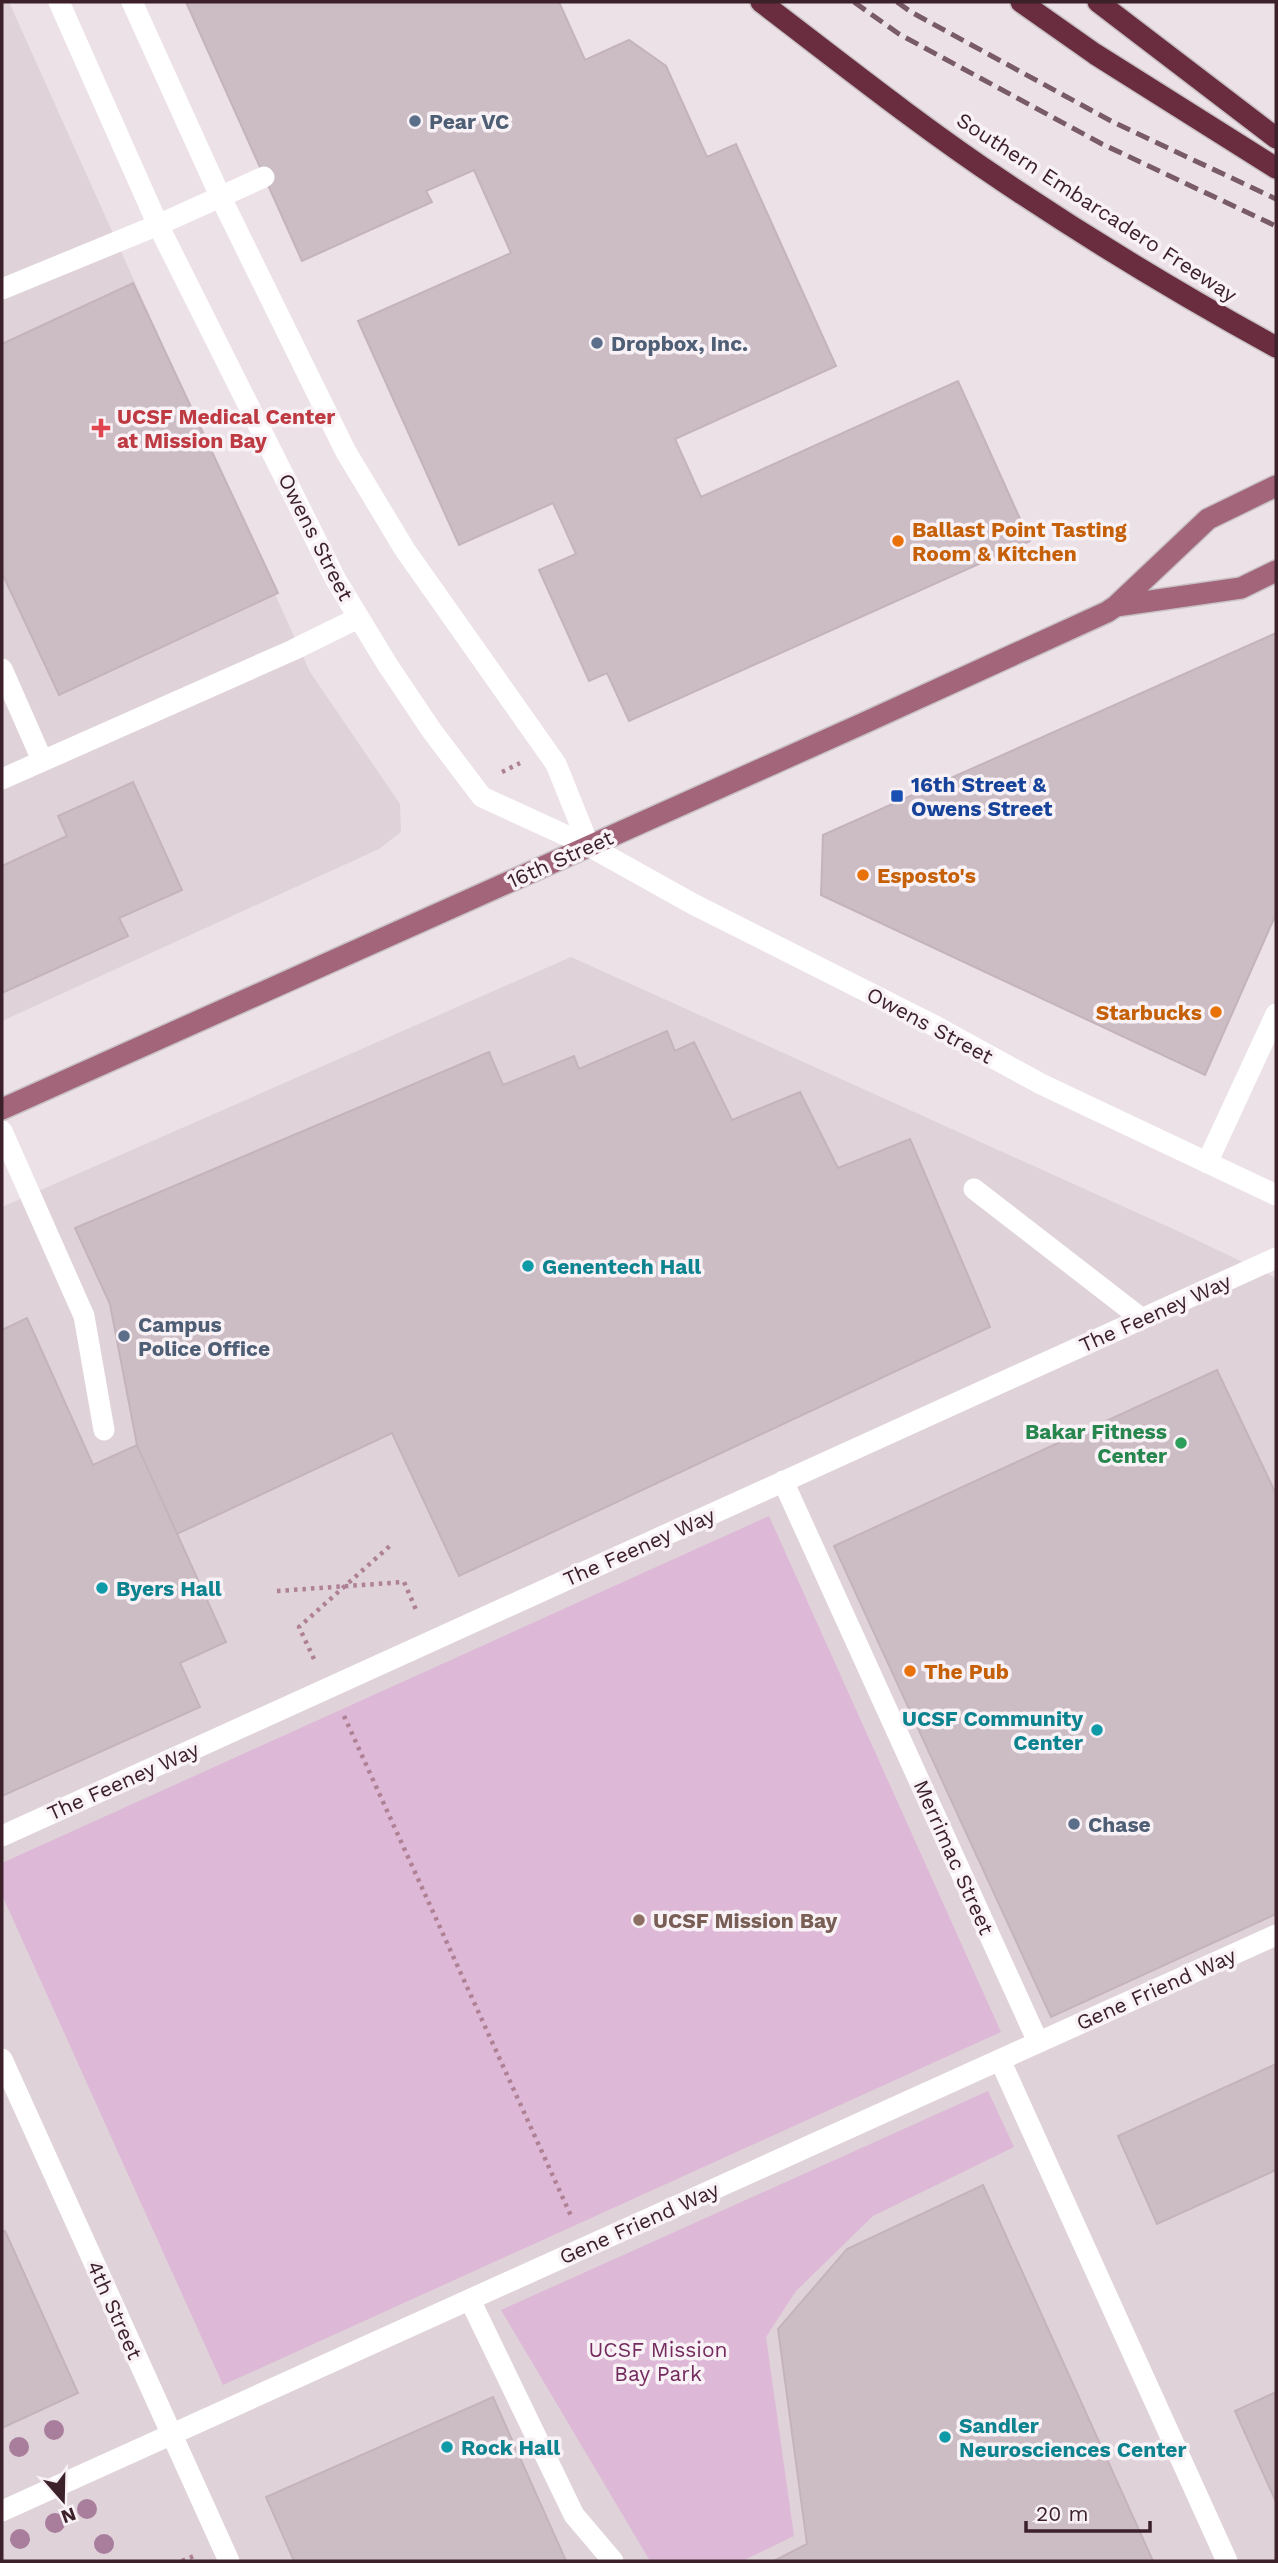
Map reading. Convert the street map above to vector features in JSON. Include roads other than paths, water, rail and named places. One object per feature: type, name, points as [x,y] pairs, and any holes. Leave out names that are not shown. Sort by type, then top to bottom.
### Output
[{"type":"highway","name":"Southern Embarcadero Freeway","points":[[761,2],[1003,181],[1177,293],[1276,347]]},
{"type":"highway","points":[[1021,2],[1095,54],[1276,167]]},
{"type":"highway","points":[[1098,2],[1276,138]]},
{"type":"main road","name":"16th Street","points":[[1116,607],[1208,519],[1276,486]]},
{"type":"main road","name":"16th Street","points":[[2,1109],[864,723],[1116,607],[1241,587],[1276,571]]},
{"type":"street","name":"Owens Street","points":[[58,2],[158,225],[336,580],[432,731],[482,797],[589,846],[693,904],[935,1026],[1041,1084],[1276,1195]]},
{"type":"street","points":[[132,2],[221,198],[376,506],[556,764],[589,846]]},
{"type":"street","points":[[2,289],[158,225],[264,177]]},
{"type":"street","points":[[2,779],[293,650],[358,618]]},
{"type":"street","points":[[2,669],[42,760]]},
{"type":"street","points":[[1207,1163],[1276,1014]]},
{"type":"street","points":[[2,1132],[84,1316],[104,1430]]},
{"type":"street","points":[[974,1189],[1142,1319]]},
{"type":"street","name":"The Feeney Way","points":[[2,1836],[1276,1258]]},
{"type":"street","name":"Merrimac Street","points":[[783,1481],[1038,2042]]},
{"type":"street","name":"Gene Friend Way","points":[[2,2511],[1276,1935]]},
{"type":"street","name":"4th Street","points":[[2,2059],[229,2561]]},
{"type":"street","points":[[1000,2060],[1227,2561]]},
{"type":"street","points":[[470,2300],[574,2515],[613,2561]]},
{"type":"railway","points":[[854,2],[899,34],[1102,144],[1276,226]]},
{"type":"railway","points":[[897,2],[1111,121],[1276,199]]},
{"type":"place","name":"Pear VC","points":[[415,121]]},
{"type":"place","name":"Dropbox, Inc.","points":[[597,343]]},
{"type":"place","name":"UCSF Medical Center at Mission Bay","points":[[101,428]]},
{"type":"place","name":"Ballast Point Tasting Room & Kitchen","points":[[898,541]]},
{"type":"place","name":"16th Street & Owens Street","points":[[897,796]]},
{"type":"place","name":"Esposto's","points":[[863,875]]},
{"type":"place","name":"Starbucks","points":[[1216,1012]]},
{"type":"place","name":"Genentech Hall","points":[[528,1266]]},
{"type":"place","name":"Campus Police Office","points":[[124,1336]]},
{"type":"place","name":"Bakar Fitness Center","points":[[1181,1443]]},
{"type":"place","name":"Byers Hall","points":[[102,1588]]},
{"type":"place","name":"The Pub","points":[[910,1671]]},
{"type":"place","name":"UCSF Community Center","points":[[1097,1730]]},
{"type":"place","name":"Chase","points":[[1074,1824]]},
{"type":"place","name":"UCSF Mission Bay","points":[[639,1920]]},
{"type":"place","name":"Sandler Neurosciences Center","points":[[945,2437]]},
{"type":"place","name":"Rock Hall","points":[[447,2447]]},
{"type":"park label","name":"UCSF Mission Bay Park","points":[[658,2361]]}]
